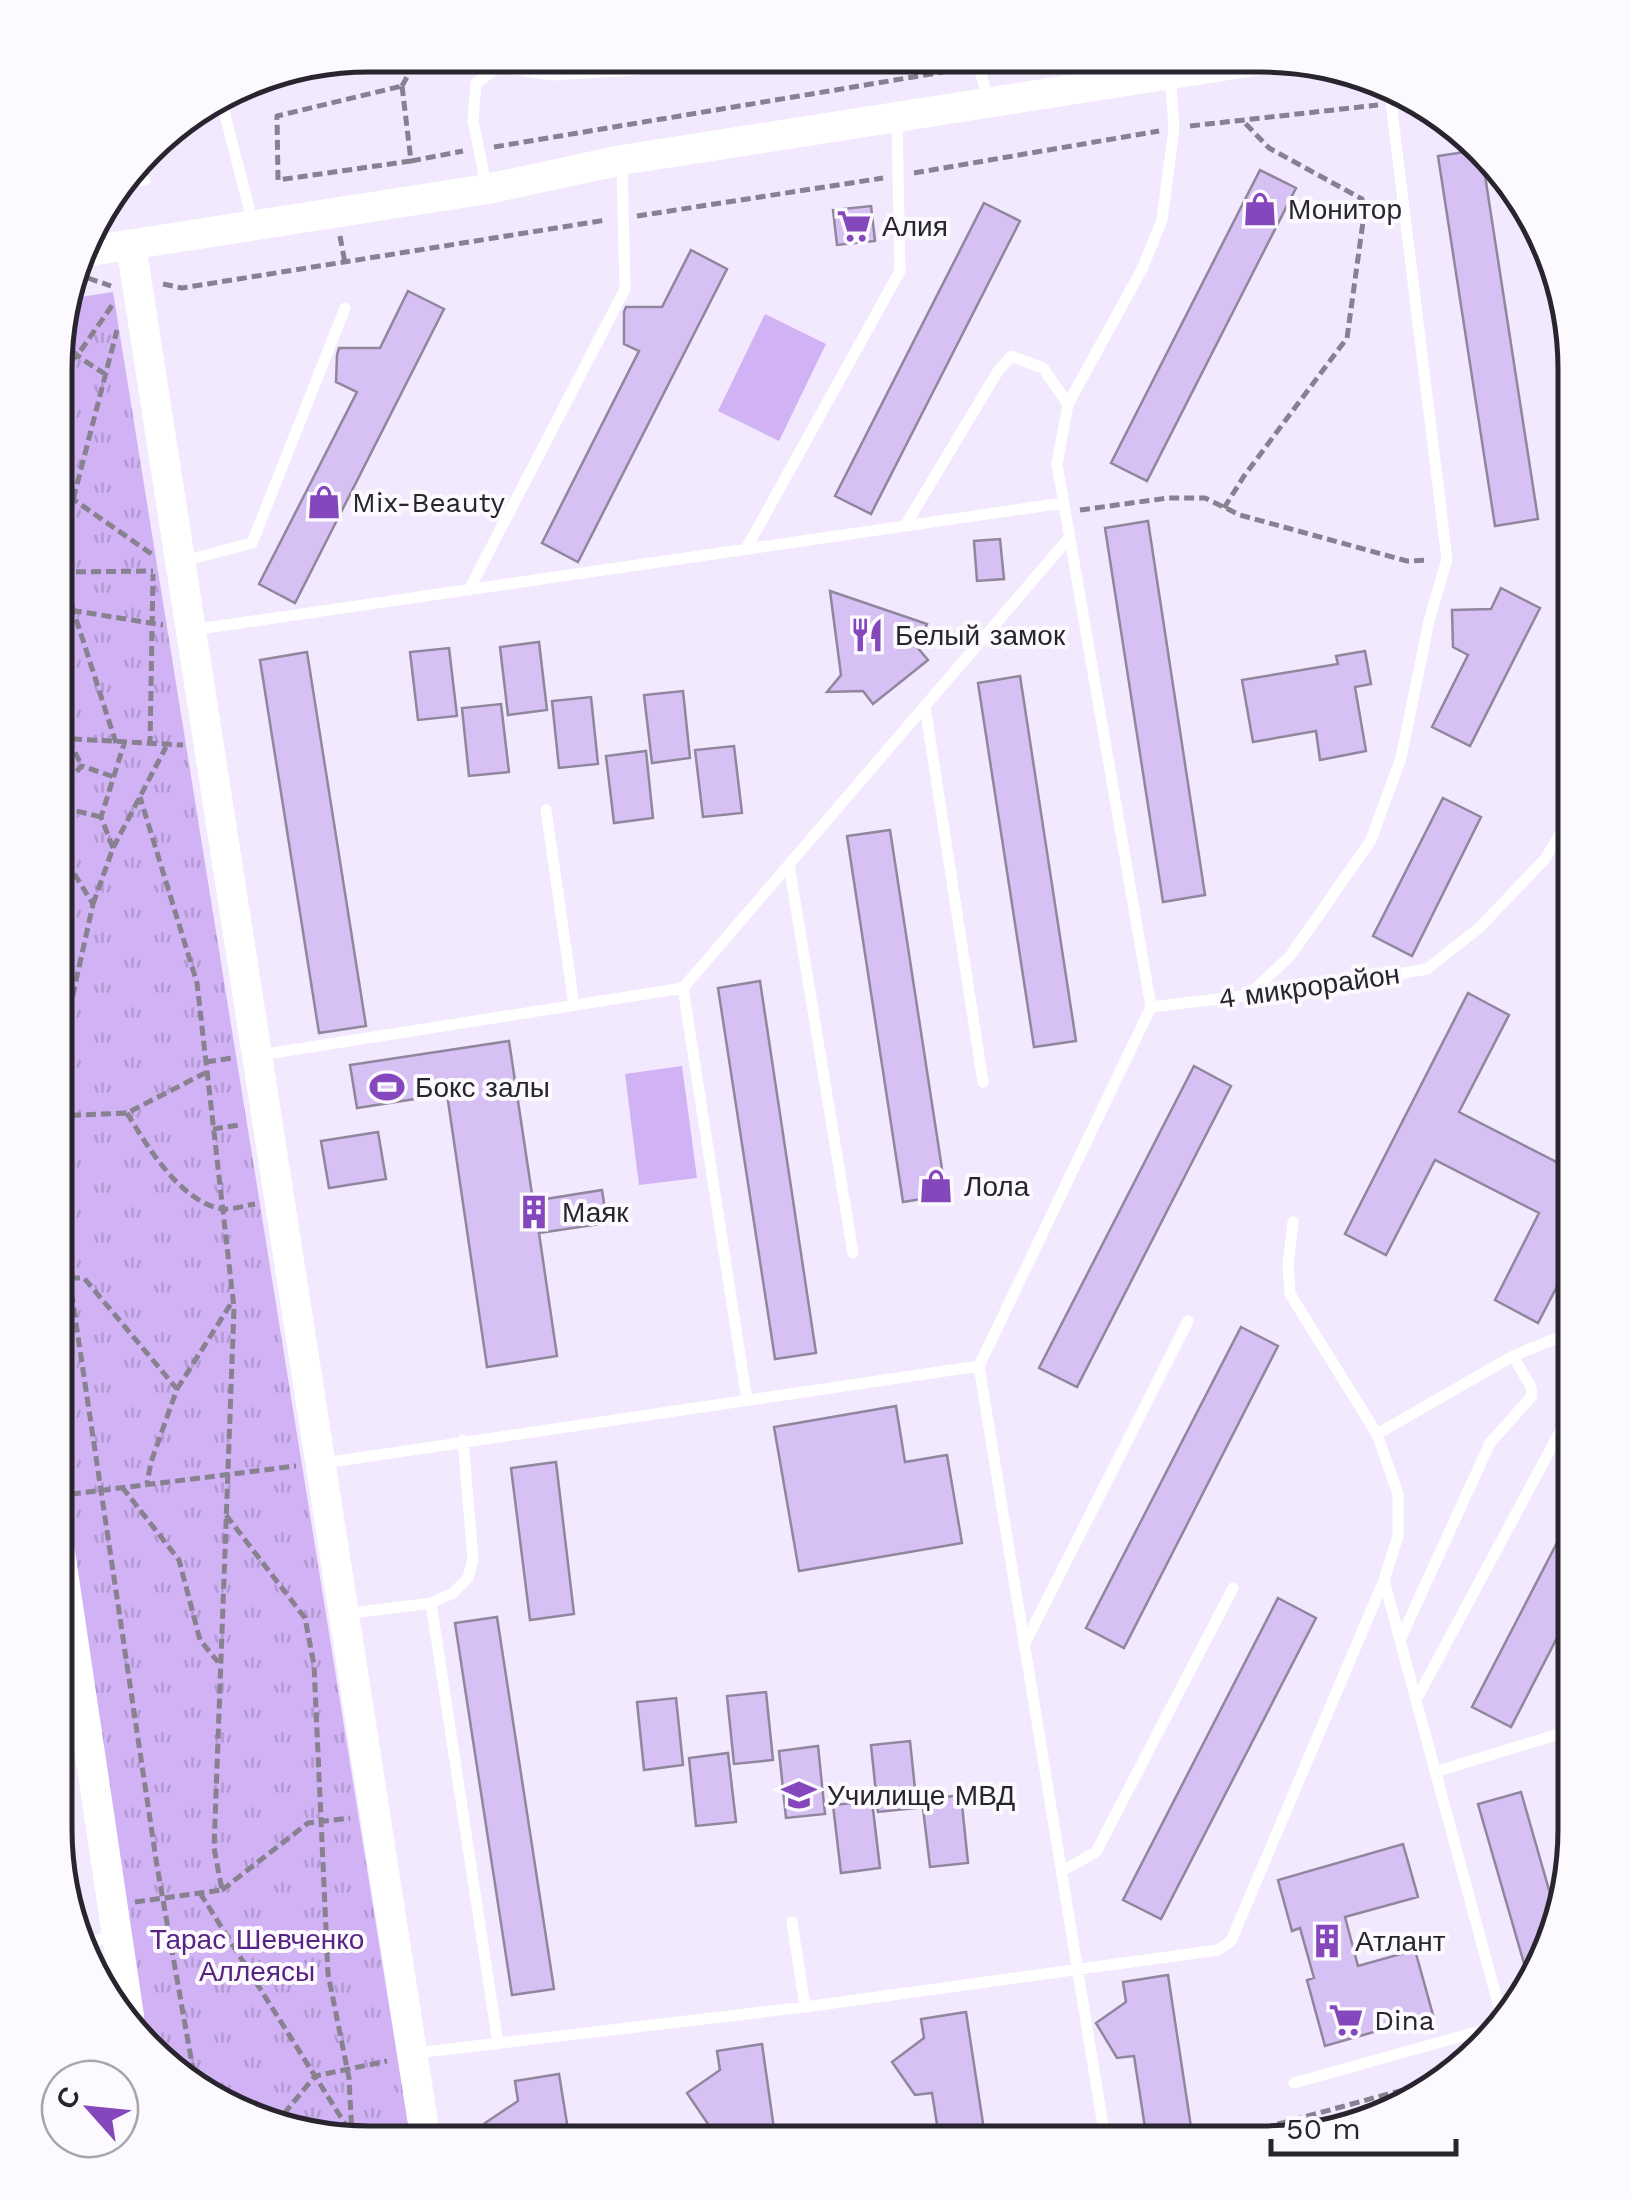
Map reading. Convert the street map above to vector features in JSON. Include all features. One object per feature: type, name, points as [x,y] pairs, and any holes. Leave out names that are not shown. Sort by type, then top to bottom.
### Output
[{"type":"street","points":[[98,250],[487,189],[622,160],[990,102],[1132,72]]},
{"type":"street","points":[[131,245],[126,290],[162,563],[191,630],[251,1056],[320,1464],[423,2126]]},
{"type":"street","points":[[72,1633],[127,1999]]},
{"type":"lane","points":[[981,72],[990,102]]},
{"type":"lane","points":[[1103,2126],[980,1366],[1151,1007],[1058,464],[1068,404],[1142,269],[1162,220],[1174,128],[1167,72]]},
{"type":"lane","points":[[487,189],[474,122],[476,82],[491,73]]},
{"type":"lane","points":[[534,73],[552,76],[597,73]]},
{"type":"lane","points":[[1250,995],[1291,955],[1372,840],[1401,758],[1429,621],[1447,558],[1391,103]]},
{"type":"lane","points":[[224,111],[253,226]]},
{"type":"lane","points":[[746,549],[900,271],[897,116]]},
{"type":"lane","points":[[469,590],[625,289],[622,160]]},
{"type":"lane","points":[[162,563],[252,543],[345,308]]},
{"type":"lane","points":[[906,526],[998,371],[1011,356],[1043,368],[1068,404]]},
{"type":"lane","points":[[191,630],[1064,503]]},
{"type":"lane","points":[[251,1056],[683,988],[1069,538]]},
{"type":"lane","points":[[925,706],[983,1082]]},
{"type":"lane","points":[[546,810],[574,1004]]},
{"type":"lane","name":"4 микрорайон","points":[[1151,1007],[1427,969],[1479,928],[1545,858],[1558,837]]},
{"type":"lane","points":[[789,865],[853,1253]]},
{"type":"lane","points":[[683,988],[747,1400]]},
{"type":"lane","points":[[412,2054],[805,2007],[1218,1950],[1231,1941],[1384,1580],[1398,1536],[1398,1494],[1378,1434],[1290,1294],[1288,1265],[1293,1222]]},
{"type":"lane","points":[[1024,1643],[1188,1322]]},
{"type":"lane","points":[[1378,1434],[1513,1356],[1558,1337]]},
{"type":"lane","points":[[1400,1640],[1490,1444],[1532,1396],[1532,1387],[1513,1356]]},
{"type":"lane","points":[[320,1464],[980,1366]]},
{"type":"lane","points":[[1416,1700],[1558,1435]]},
{"type":"lane","points":[[343,1614],[431,1602],[453,1593],[468,1578],[473,1559],[462,1440]]},
{"type":"lane","points":[[1384,1580],[1497,2009]]},
{"type":"lane","points":[[1062,1872],[1096,1852],[1233,1588]]},
{"type":"lane","points":[[431,1602],[498,2044]]},
{"type":"lane","points":[[1435,1772],[1558,1736]]},
{"type":"lane","points":[[93,1936],[115,1921]]},
{"type":"lane","points":[[792,1922],[805,2007]]},
{"type":"lane","points":[[1294,2083],[1480,2030]]},
{"type":"path","points":[[402,86],[277,116],[278,180],[411,162],[912,72]]},
{"type":"path","points":[[409,73],[402,86],[411,162]]},
{"type":"path","points":[[87,278],[126,290],[182,288],[898,176],[1174,128],[1385,100]]},
{"type":"path","points":[[1224,508],[1346,338],[1364,222],[1362,200],[1269,148],[1242,120]]},
{"type":"path","points":[[73,359],[126,290]]},
{"type":"path","points":[[72,505],[126,290]]},
{"type":"path","points":[[73,352],[105,374]]},
{"type":"path","points":[[74,498],[162,563]]},
{"type":"path","points":[[1064,503],[1084,511],[1168,498],[1205,498],[1240,515],[1407,561],[1447,558]]},
{"type":"path","points":[[72,569],[162,563]]},
{"type":"path","points":[[150,746],[151,623],[162,563]]},
{"type":"path","points":[[72,606],[116,743]]},
{"type":"path","points":[[74,611],[191,630]]},
{"type":"path","points":[[72,739],[166,747],[208,740]]},
{"type":"path","points":[[113,848],[101,817],[124,744]]},
{"type":"path","points":[[72,747],[82,766],[114,777]]},
{"type":"path","points":[[72,999],[93,904],[113,848],[166,747]]},
{"type":"path","points":[[72,776],[82,766]]},
{"type":"path","points":[[140,797],[197,983],[233,1300],[214,1848],[222,1890]]},
{"type":"path","points":[[72,809],[101,817]]},
{"type":"path","points":[[72,870],[93,904]]},
{"type":"path","points":[[206,1062],[251,1056]]},
{"type":"path","points":[[72,1116],[127,1114],[207,1072]]},
{"type":"path","points":[[127,1114],[162,1168],[188,1193],[222,1209],[261,1203]]},
{"type":"path","points":[[214,1128],[252,1124]]},
{"type":"path","points":[[72,1278],[84,1278],[177,1388]]},
{"type":"path","points":[[72,1291],[162,1897],[193,2067]]},
{"type":"path","points":[[148,1484],[151,1462],[177,1388],[233,1300]]},
{"type":"path","points":[[72,1494],[320,1464]]},
{"type":"path","points":[[122,1487],[178,1560],[200,1640],[220,1664]]},
{"type":"path","points":[[226,1514],[305,1618],[314,1665],[328,1974],[348,2071],[351,2125]]},
{"type":"path","points":[[115,1921],[162,1897],[222,1890],[308,1823],[374,1816]]},
{"type":"path","points":[[200,1893],[344,2125]]},
{"type":"path","points":[[284,2113],[314,2076],[412,2054]]},
{"type":"path","points":[[1273,2125],[1403,2090]]},
{"type":"green space","name":"Тарас Шевченко Аллеясы","points":[[113,292],[408,2126],[331,2124],[256,2104],[189,2065],[142,2019],[72,1551],[72,370],[82,297]]},
{"type":"green space","points":[[765,314],[826,344],[779,441],[718,411]]},
{"type":"green space","points":[[682,1066],[697,1178],[639,1185],[625,1074]]},
{"type":"building","points":[[1462,152],[1485,176],[1538,519],[1495,526],[1438,156]]},
{"type":"building","points":[[1260,170],[1296,188],[1147,481],[1111,463]]},
{"type":"building","points":[[984,203],[1020,221],[871,514],[835,496]]},
{"type":"building","name":"Алия","points":[[871,206],[875,241],[837,245],[833,210]]},
{"type":"building","points":[[691,250],[727,269],[578,562],[542,543],[639,351],[624,344],[624,312],[626,307],[662,307]]},
{"type":"building","points":[[408,291],[444,309],[295,603],[259,584],[357,392],[336,382],[339,348],[380,348]]},
{"type":"building","points":[[1148,521],[1205,895],[1163,902],[1105,528]]},
{"type":"building","points":[[1000,539],[1004,579],[977,581],[974,541]]},
{"type":"building","points":[[1501,588],[1540,608],[1470,746],[1432,727],[1468,655],[1453,647],[1452,610],[1491,609]]},
{"type":"building","points":[[830,591],[927,624],[917,647],[928,660],[873,704],[863,691],[827,692],[841,675]]},
{"type":"building","points":[[539,642],[547,710],[508,715],[500,647]]},
{"type":"building","points":[[449,648],[457,716],[418,720],[410,652]]},
{"type":"building","points":[[1365,651],[1371,684],[1355,687],[1366,751],[1320,760],[1316,731],[1253,742],[1242,680],[1338,664],[1336,656]]},
{"type":"building","points":[[307,652],[366,1026],[319,1033],[260,660]]},
{"type":"building","points":[[1020,676],[1076,1041],[1034,1047],[978,683]]},
{"type":"building","points":[[683,691],[690,758],[652,763],[644,695]]},
{"type":"building","points":[[591,697],[598,764],[559,768],[552,701]]},
{"type":"building","points":[[501,704],[509,772],[469,776],[462,708]]},
{"type":"building","points":[[734,746],[742,813],[703,817],[695,750]]},
{"type":"building","points":[[646,751],[653,818],[614,823],[606,756]]},
{"type":"building","points":[[1443,798],[1481,817],[1412,956],[1373,936]]},
{"type":"building","points":[[890,830],[946,1195],[903,1202],[847,836]]},
{"type":"building","points":[[760,981],[816,1353],[775,1359],[718,988]]},
{"type":"building","points":[[1468,993],[1509,1015],[1459,1112],[1558,1163],[1558,1285],[1538,1323],[1495,1300],[1539,1213],[1435,1160],[1386,1255],[1345,1234]]},
{"type":"building","name":"Маяк","points":[[509,1041],[533,1201],[602,1190],[607,1223],[539,1233],[557,1356],[487,1367],[447,1094],[357,1108],[350,1065]]},
{"type":"building","points":[[1194,1066],[1231,1086],[1077,1387],[1039,1368]]},
{"type":"building","points":[[378,1132],[386,1179],[329,1188],[321,1141]]},
{"type":"building","points":[[1241,1327],[1278,1346],[1124,1648],[1086,1628]]},
{"type":"building","points":[[896,1406],[905,1462],[947,1455],[962,1543],[799,1571],[774,1427]]},
{"type":"building","points":[[556,1462],[574,1614],[530,1620],[511,1468]]},
{"type":"building","points":[[1558,1541],[1558,1636],[1511,1727],[1472,1707]]},
{"type":"building","points":[[1278,1598],[1316,1618],[1161,1919],[1123,1900]]},
{"type":"building","points":[[497,1617],[554,1989],[512,1995],[455,1623]]},
{"type":"building","points":[[766,1692],[773,1760],[734,1764],[727,1696]]},
{"type":"building","points":[[676,1698],[683,1765],[644,1770],[637,1702]]},
{"type":"building","points":[[910,1741],[917,1808],[878,1812],[871,1745]]},
{"type":"building","points":[[818,1746],[825,1814],[786,1818],[779,1751]]},
{"type":"building","points":[[728,1753],[736,1822],[696,1826],[689,1758]]},
{"type":"building","points":[[1521,1792],[1551,1896],[1525,1966],[1478,1804]]},
{"type":"building","points":[[961,1795],[968,1863],[930,1867],[922,1800]]},
{"type":"building","points":[[872,1801],[880,1868],[841,1873],[833,1805]]},
{"type":"building","name":"Атлант","points":[[1403,1844],[1418,1897],[1345,1917],[1358,1966],[1415,1950],[1433,2015],[1325,2046],[1307,1980],[1314,1978],[1300,1928],[1292,1931],[1278,1880]]},
{"type":"building","points":[[1168,1975],[1191,2126],[1145,2126],[1134,2056],[1117,2058],[1096,2023],[1126,2002],[1123,1982]]},
{"type":"building","points":[[966,2012],[983,2126],[937,2126],[932,2093],[915,2095],[892,2062],[924,2038],[921,2019]]},
{"type":"building","points":[[762,2044],[774,2126],[709,2126],[687,2093],[720,2070],[717,2051]]},
{"type":"building","points":[[559,2074],[567,2126],[487,2126],[485,2123],[518,2101],[515,2081]]},
{"type":"place","name":"Монитор","points":[[1260,209]]},
{"type":"place","name":"Алия","points":[[854,226]]},
{"type":"place","name":"Mix-Beauty","points":[[324,502]]},
{"type":"place","name":"Белый замок","points":[[867,635]]},
{"type":"place","name":"Бокс залы","points":[[387,1087]]},
{"type":"place","name":"Лола","points":[[936,1186]]},
{"type":"place","name":"Маяк","points":[[534,1212]]},
{"type":"place","name":"Училище МВД","points":[[799,1795]]},
{"type":"place","name":"Атлант","points":[[1327,1941]]},
{"type":"place","name":"Dina","points":[[1346,2020]]}]
